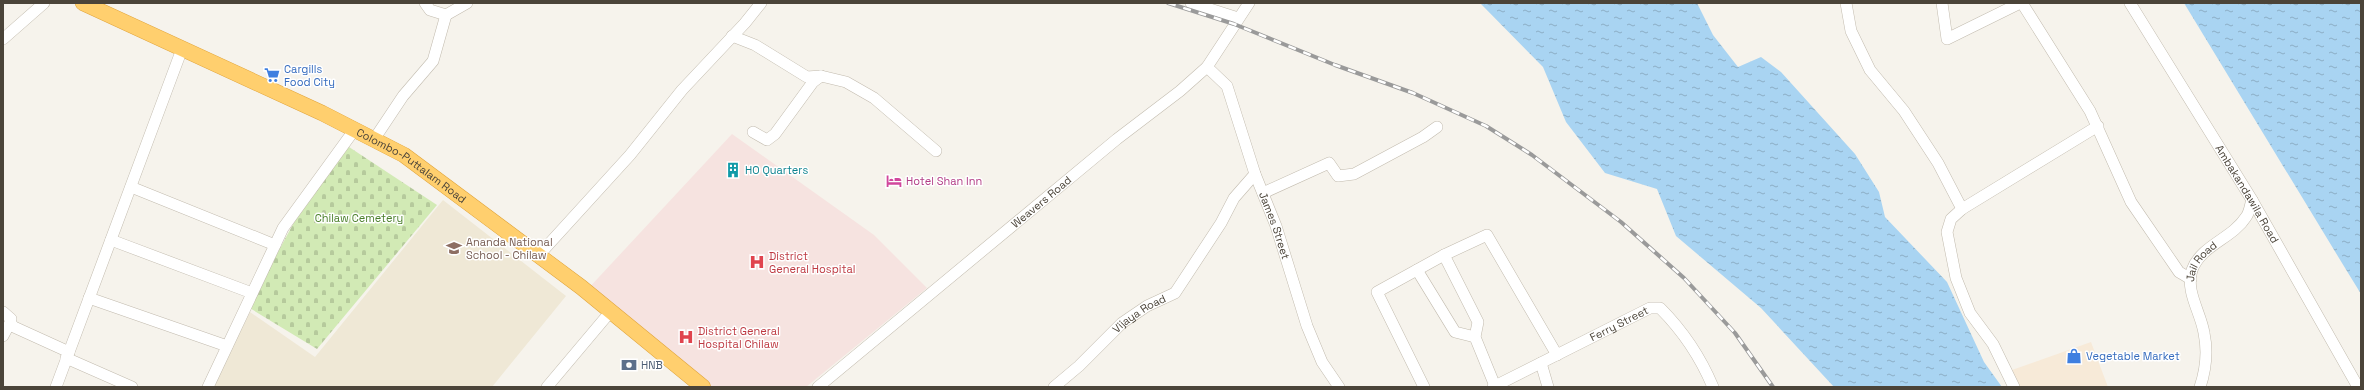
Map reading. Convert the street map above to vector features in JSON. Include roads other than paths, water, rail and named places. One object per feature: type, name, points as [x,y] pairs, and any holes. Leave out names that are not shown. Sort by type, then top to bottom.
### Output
[{"type":"highway","name":"Colombo-Puttalam Road","points":[[90,4],[182,49],[375,138],[432,174],[611,311],[703,387]]},
{"type":"street","points":[[3,39],[44,3]]},
{"type":"street","points":[[425,3],[430,10],[446,15]]},
{"type":"street","points":[[375,138],[403,96],[433,61],[446,15],[467,3]]},
{"type":"street","points":[[538,256],[630,155],[682,90],[761,3]]},
{"type":"street","points":[[1191,3],[1238,18]]},
{"type":"street","name":"Weavers Road","points":[[818,387],[1207,67],[1249,3]]},
{"type":"street","points":[[1846,3],[1850,31],[1870,70],[1904,111],[1938,163],[1962,210]]},
{"type":"street","points":[[1942,3],[1948,39],[2021,3],[2098,126],[2130,202],[2179,272],[2191,279]]},
{"type":"street","name":"Ambakandawila Road","points":[[2130,3],[2252,200],[2358,387]]},
{"type":"street","points":[[732,36],[755,45],[807,77],[821,76],[846,82],[874,98],[936,151]]},
{"type":"street","points":[[56,387],[182,49]]},
{"type":"street","name":"James Street","points":[[1207,67],[1227,86],[1255,174],[1276,226],[1312,338],[1322,362],[1339,387]]},
{"type":"street","points":[[754,132],[767,140],[776,134],[813,82],[821,76]]},
{"type":"street","points":[[2014,387],[1993,344],[1970,313],[1956,278],[1947,232],[1952,219],[1962,210],[2098,126]]},
{"type":"street","points":[[1263,193],[1329,163],[1338,176],[1354,174],[1423,137],[1437,127]]},
{"type":"street","points":[[208,387],[283,228],[355,129]]},
{"type":"street","name":"Vijaya Road","points":[[1054,387],[1079,366],[1122,323],[1147,306],[1175,293],[1221,223],[1234,198],[1255,174]]},
{"type":"street","points":[[131,187],[274,245]]},
{"type":"street","name":"Jail Road","points":[[2200,387],[2206,358],[2206,346],[2201,319],[2192,291],[2192,271],[2200,256],[2242,223],[2248,216],[2252,200]]},
{"type":"street","points":[[1424,387],[1377,292],[1444,255],[1487,235],[1557,355]]},
{"type":"street","points":[[111,240],[252,293]]},
{"type":"street","points":[[1444,255],[1478,322],[1475,337],[1494,386]]},
{"type":"street","points":[[1418,270],[1454,332],[1475,337]]},
{"type":"street","points":[[89,298],[227,346]]},
{"type":"street","name":"Ferry Street","points":[[1494,386],[1645,309],[1660,308],[1691,344],[1713,387]]},
{"type":"street","points":[[547,387],[611,311]]},
{"type":"street","points":[[3,312],[11,319],[3,336]]},
{"type":"street","points":[[10,323],[14,327],[132,387]]},
{"type":"street","points":[[1541,363],[1548,387]]},
{"type":"water","points":[[1480,3],[1697,3],[1713,35],[1738,67],[1761,57],[1781,72],[1855,154],[1879,192],[1885,217],[1947,282],[1984,362],[2002,387],[1834,387],[1761,308],[1676,236],[1657,189],[1605,173],[1566,122],[1543,67]]},
{"type":"water","points":[[2184,3],[2361,3],[2361,294],[2342,263]]},
{"type":"railway","points":[[1168,3],[1234,24],[1335,65],[1413,93],[1486,126],[1532,155],[1621,222],[1684,278],[1735,333],[1773,387]]},
{"type":"place","name":"Cargills Food City","points":[[272,75]]},
{"type":"place","name":"HO Quarters","points":[[733,170]]},
{"type":"place","name":"Hotel Shan Inn","points":[[894,181]]},
{"type":"place","name":"Ananda National School - Chilaw","points":[[454,248]]},
{"type":"place","name":"District General Hospital","points":[[757,262]]},
{"type":"place","name":"District General Hospital Chilaw","points":[[686,337]]},
{"type":"place","name":"Vegetable Market","points":[[2074,356]]},
{"type":"place","name":"HNB","points":[[629,365]]},
{"type":"park label","name":"Chilaw Cemetery","points":[[359,218]]}]
